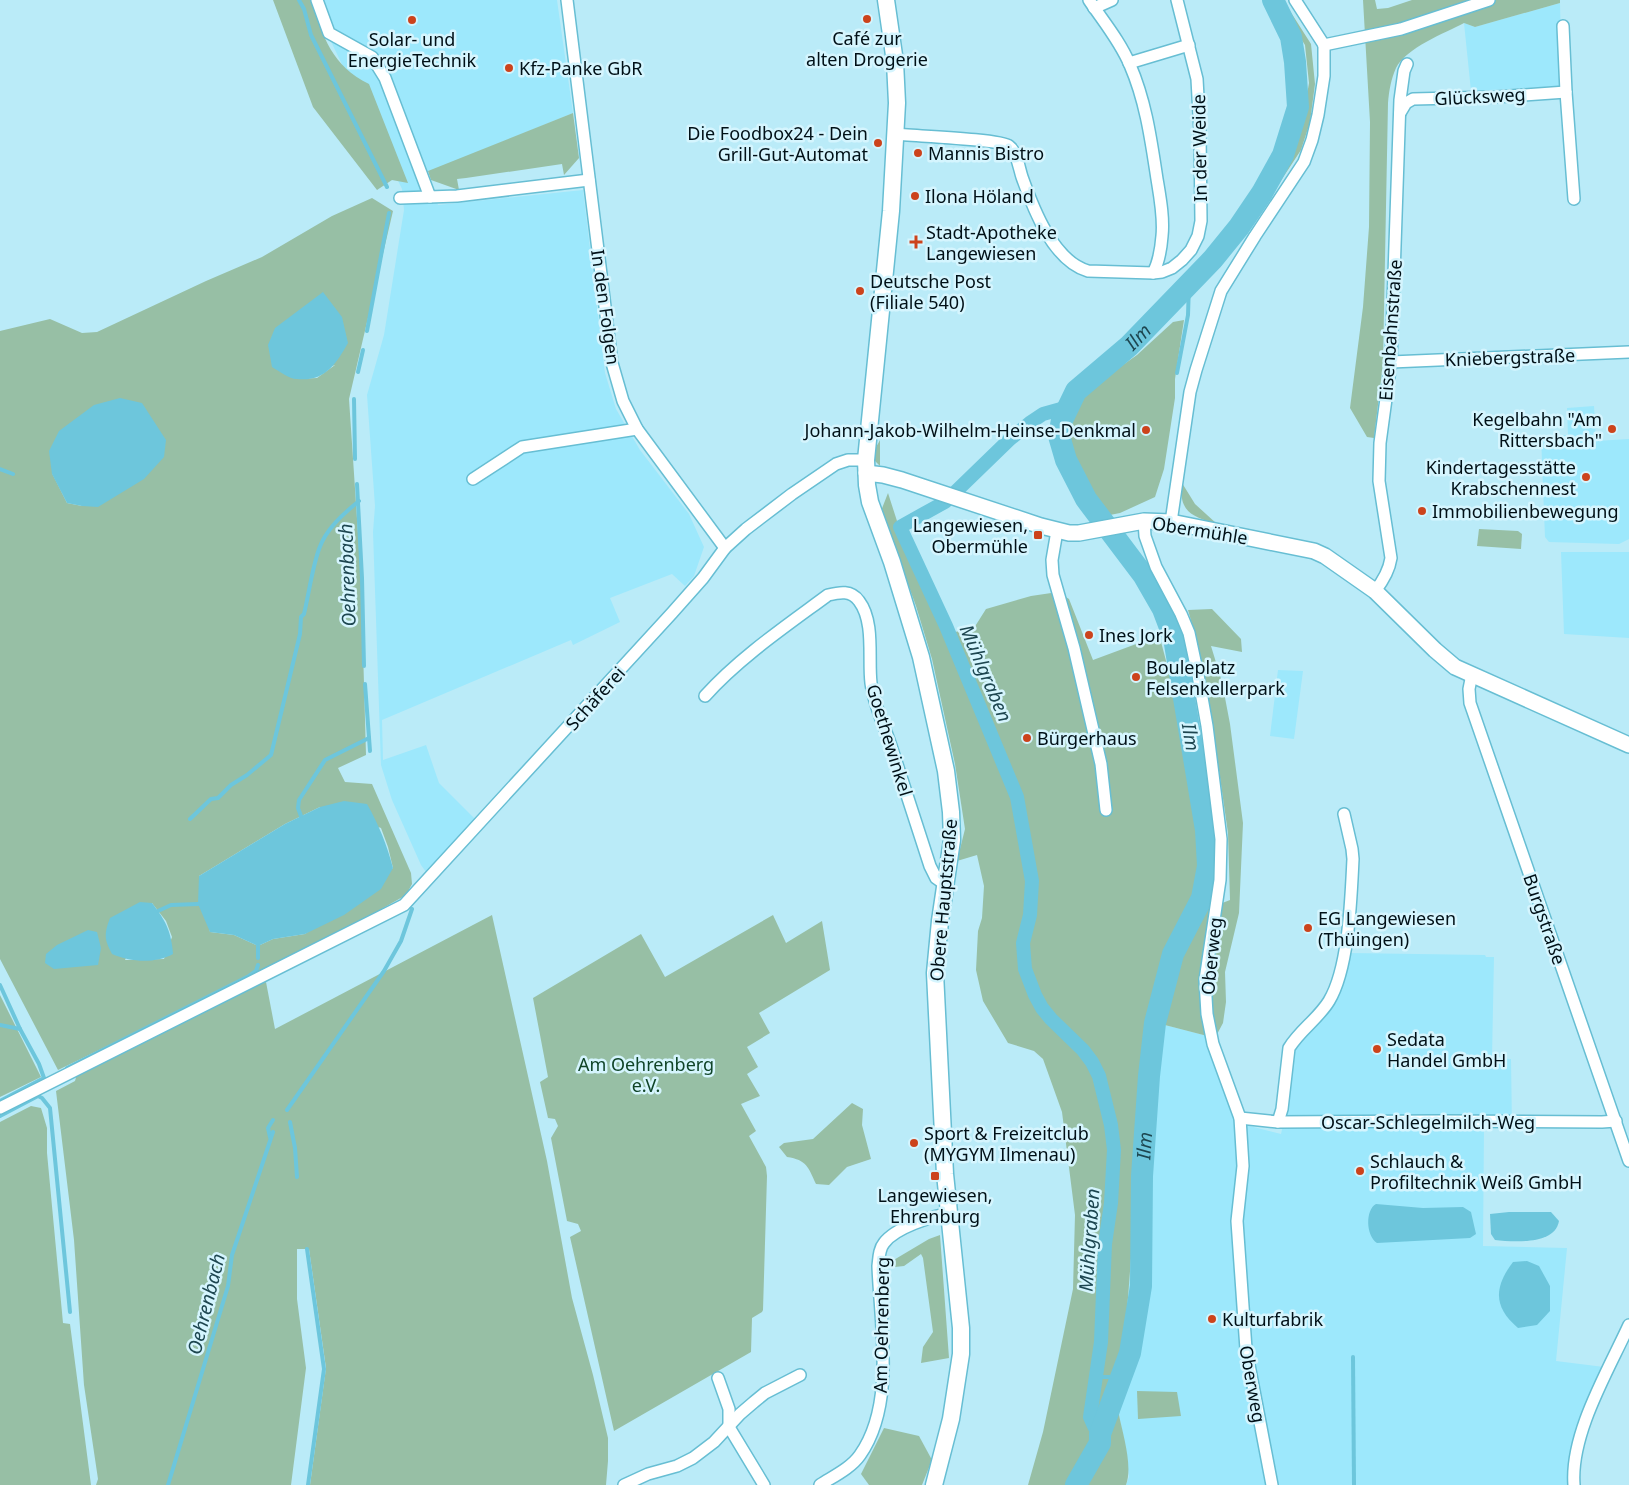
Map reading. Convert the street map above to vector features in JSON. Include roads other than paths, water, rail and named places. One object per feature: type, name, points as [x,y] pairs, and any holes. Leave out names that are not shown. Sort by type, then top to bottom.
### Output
[{"type":"main road","name":"Obere Hauptstraße","points":[[886,0],[896,76],[897,103],[889,230],[866,467],[870,502],[895,571],[921,657],[946,770],[952,840],[940,921],[935,973],[945,1174],[961,1328],[961,1354],[951,1419],[934,1485]]},
{"type":"street","points":[[317,0],[328,33],[372,56],[385,78],[430,197]]},
{"type":"street","name":"In den Folgen","points":[[567,0],[612,363],[623,401],[637,430],[726,548]]},
{"type":"street","points":[[895,134],[984,141],[1009,146],[1015,155],[1038,218],[1049,237],[1072,263],[1080,269],[1088,271],[1153,273],[1157,266],[1163,235],[1160,199],[1148,118],[1129,63],[1092,4],[1112,0]]},
{"type":"street","name":"In der Weide","points":[[1153,273],[1172,268],[1182,260],[1191,250],[1198,236],[1199,228],[1200,172],[1197,79],[1190,45],[1177,0]]},
{"type":"street","points":[[1171,522],[1190,392],[1221,291],[1304,162],[1318,115],[1324,76],[1324,44],[1295,0]]},
{"type":"street","points":[[1324,44],[1401,29],[1489,0]]},
{"type":"street","points":[[1562,26],[1574,199]]},
{"type":"street","points":[[1129,63],[1190,45]]},
{"type":"street","name":"Eisenbahnstraße","points":[[1375,591],[1390,566],[1391,558],[1379,481],[1380,442],[1391,362],[1400,113],[1404,71],[1407,64]]},
{"type":"street","name":"Glücksweg","points":[[1400,113],[1406,103],[1413,100],[1566,92]]},
{"type":"street","points":[[400,198],[457,196],[589,180]]},
{"type":"street","name":"Kniebergstraße","points":[[1391,362],[1629,352]]},
{"type":"street","points":[[473,479],[522,447],[637,430]]},
{"type":"street","name":"Schäferei","points":[[0,1108],[404,906],[672,614],[726,548],[769,512],[836,464],[848,460],[866,467]]},
{"type":"street","name":"Obermühle","points":[[866,467],[1069,533],[1144,521],[1171,522],[1314,551],[1339,565],[1375,591],[1446,660],[1455,666],[1629,745]]},
{"type":"street","name":"Oberweg","points":[[1144,521],[1145,536],[1156,567],[1189,633],[1205,717],[1221,840],[1220,880],[1205,980],[1207,1014],[1213,1044],[1240,1118],[1244,1166],[1237,1221],[1246,1349],[1272,1485]]},
{"type":"street","points":[[1058,530],[1052,560],[1053,575],[1074,648],[1101,764],[1106,810]]},
{"type":"street","name":"Goethewinkel","points":[[705,696],[738,664],[828,595],[840,591],[854,596],[859,600],[868,622],[871,684],[877,708],[930,866],[936,878],[946,885]]},
{"type":"street","name":"Burgstraße","points":[[1472,674],[1469,689],[1470,703],[1629,1161]]},
{"type":"street","points":[[1278,1122],[1282,1109],[1290,1048],[1328,1003],[1340,974],[1347,939],[1353,859],[1344,814]]},
{"type":"street","name":"Oscar-Schlegelmilch-Weg","points":[[1240,1118],[1278,1122],[1616,1121]]},
{"type":"street","name":"Am Oehrenberg","points":[[820,1485],[850,1465],[860,1455],[876,1419],[882,1391],[884,1365],[878,1266],[881,1250],[891,1236],[915,1223],[928,1218],[949,1214]]},
{"type":"street","points":[[1574,1485],[1576,1455],[1587,1416],[1629,1325]]},
{"type":"street","points":[[624,1485],[648,1474],[677,1466],[693,1458],[714,1442],[740,1414],[765,1393],[800,1375]]},
{"type":"street","points":[[718,1378],[729,1409],[729,1427],[764,1485]]},
{"type":"waterway","name":"Oehrenbach","points":[[299,0],[304,9],[311,35],[387,187]]},
{"type":"waterway","name":"Ilm","points":[[1076,1485],[1100,1443],[1100,1434],[1130,1353],[1141,1286],[1142,1176],[1155,1023],[1173,954],[1202,898],[1208,866],[1206,830],[1174,638],[1163,609],[1144,576],[1086,499],[1066,460],[1059,436],[1062,420],[1076,391],[1129,346],[1213,259],[1239,227],[1262,193],[1283,155],[1298,107],[1291,37],[1273,0]]},
{"type":"waterway","name":"Oehrenbach","points":[[367,331],[389,213]]},
{"type":"waterway","points":[[1177,373],[1188,315],[1189,284]]},
{"type":"waterway","name":"Oehrenbach","points":[[358,372],[363,350]]},
{"type":"waterway","name":"Oehrenbach","points":[[354,399],[355,459]]},
{"type":"waterway","name":"Mühlgraben","points":[[1068,407],[1043,414],[1031,422],[1010,439],[945,502],[900,527],[946,626],[1017,797],[1032,881],[1030,915],[1023,943],[1025,969],[1042,1008],[1083,1050],[1092,1062],[1099,1076],[1111,1125],[1114,1150],[1111,1203],[1105,1244],[1101,1342],[1090,1417],[1100,1434]]},
{"type":"waterway","points":[[0,469],[13,474]]},
{"type":"waterway","name":"Oehrenbach","points":[[357,484],[364,666]]},
{"type":"waterway","points":[[190,819],[211,799],[218,798],[231,785],[247,775],[271,755],[300,634],[301,617],[304,614],[319,549],[331,528],[359,501]]},
{"type":"waterway","name":"Oehrenbach","points":[[365,684],[370,751]]},
{"type":"waterway","points":[[301,816],[298,808],[299,800],[325,760],[369,738]]},
{"type":"waterway","points":[[158,911],[171,905],[198,904]]},
{"type":"waterway","name":"Oehrenbach","points":[[287,1110],[384,971],[401,941],[412,909]]},
{"type":"waterway","points":[[258,946],[258,958]]},
{"type":"waterway","points":[[67,1068],[249,976],[256,971],[258,965]]},
{"type":"waterway","points":[[0,985],[44,1078],[0,1101]]},
{"type":"waterway","points":[[0,1025],[20,1029]]},
{"type":"waterway","points":[[0,1116],[38,1096],[50,1108],[70,1312]]},
{"type":"waterway","points":[[270,1137],[268,1128],[273,1120]]},
{"type":"waterway","points":[[290,1122],[295,1148],[297,1177]]},
{"type":"waterway","name":"Oehrenbach","points":[[168,1485],[228,1286],[232,1255],[273,1132]]},
{"type":"waterway","points":[[307,1249],[324,1369],[308,1485]]},
{"type":"waterway","points":[[1353,1357],[1354,1485]]},
{"type":"waterway","points":[[1097,1377],[1120,1377]]},
{"type":"place","name":"Café zur alten Drogerie","points":[[867,19]]},
{"type":"place","name":"Solar- und EnergieTechnik","points":[[412,20]]},
{"type":"place","name":"Kfz-Panke GbR","points":[[509,68]]},
{"type":"place","name":"Die Foodbox24 - Dein Grill-Gut-Automat","points":[[878,143]]},
{"type":"place","name":"Mannis Bistro","points":[[918,153]]},
{"type":"place","name":"Ilona Höland","points":[[915,196]]},
{"type":"place","name":"Stadt-Apotheke Langewiesen","points":[[916,242]]},
{"type":"place","name":"Deutsche Post (Filiale 540)","points":[[860,291]]},
{"type":"place","name":"Kegelbahn \"Am Rittersbach\"","points":[[1612,429]]},
{"type":"place","name":"Johann-Jakob-Wilhelm-Heinse-Denkmal","points":[[1146,430]]},
{"type":"place","name":"Kindertagesstätte Krabschennest","points":[[1586,477]]},
{"type":"place","name":"Immobilienbewegung","points":[[1422,511]]},
{"type":"place","name":"Langewiesen, Obermühle","points":[[1038,535]]},
{"type":"place","name":"Ines Jork","points":[[1089,635]]},
{"type":"place","name":"Bouleplatz Felsenkellerpark","points":[[1136,677]]},
{"type":"place","name":"Bürgerhaus","points":[[1027,738]]},
{"type":"place","name":"EG Langewiesen (Thüingen)","points":[[1308,928]]},
{"type":"place","name":"Sedata Handel GmbH","points":[[1377,1049]]},
{"type":"place","name":"Sport & Freizeitclub (MYGYM Ilmenau)","points":[[914,1143]]},
{"type":"place","name":"Schlauch & Profiltechnik Weiß GmbH","points":[[1360,1171]]},
{"type":"place","name":"Langewiesen, Ehrenburg","points":[[935,1176]]},
{"type":"place","name":"Kulturfabrik","points":[[1212,1319]]},
{"type":"park label","name":"Am Oehrenberg e.V.","points":[[646,1074]]}]
